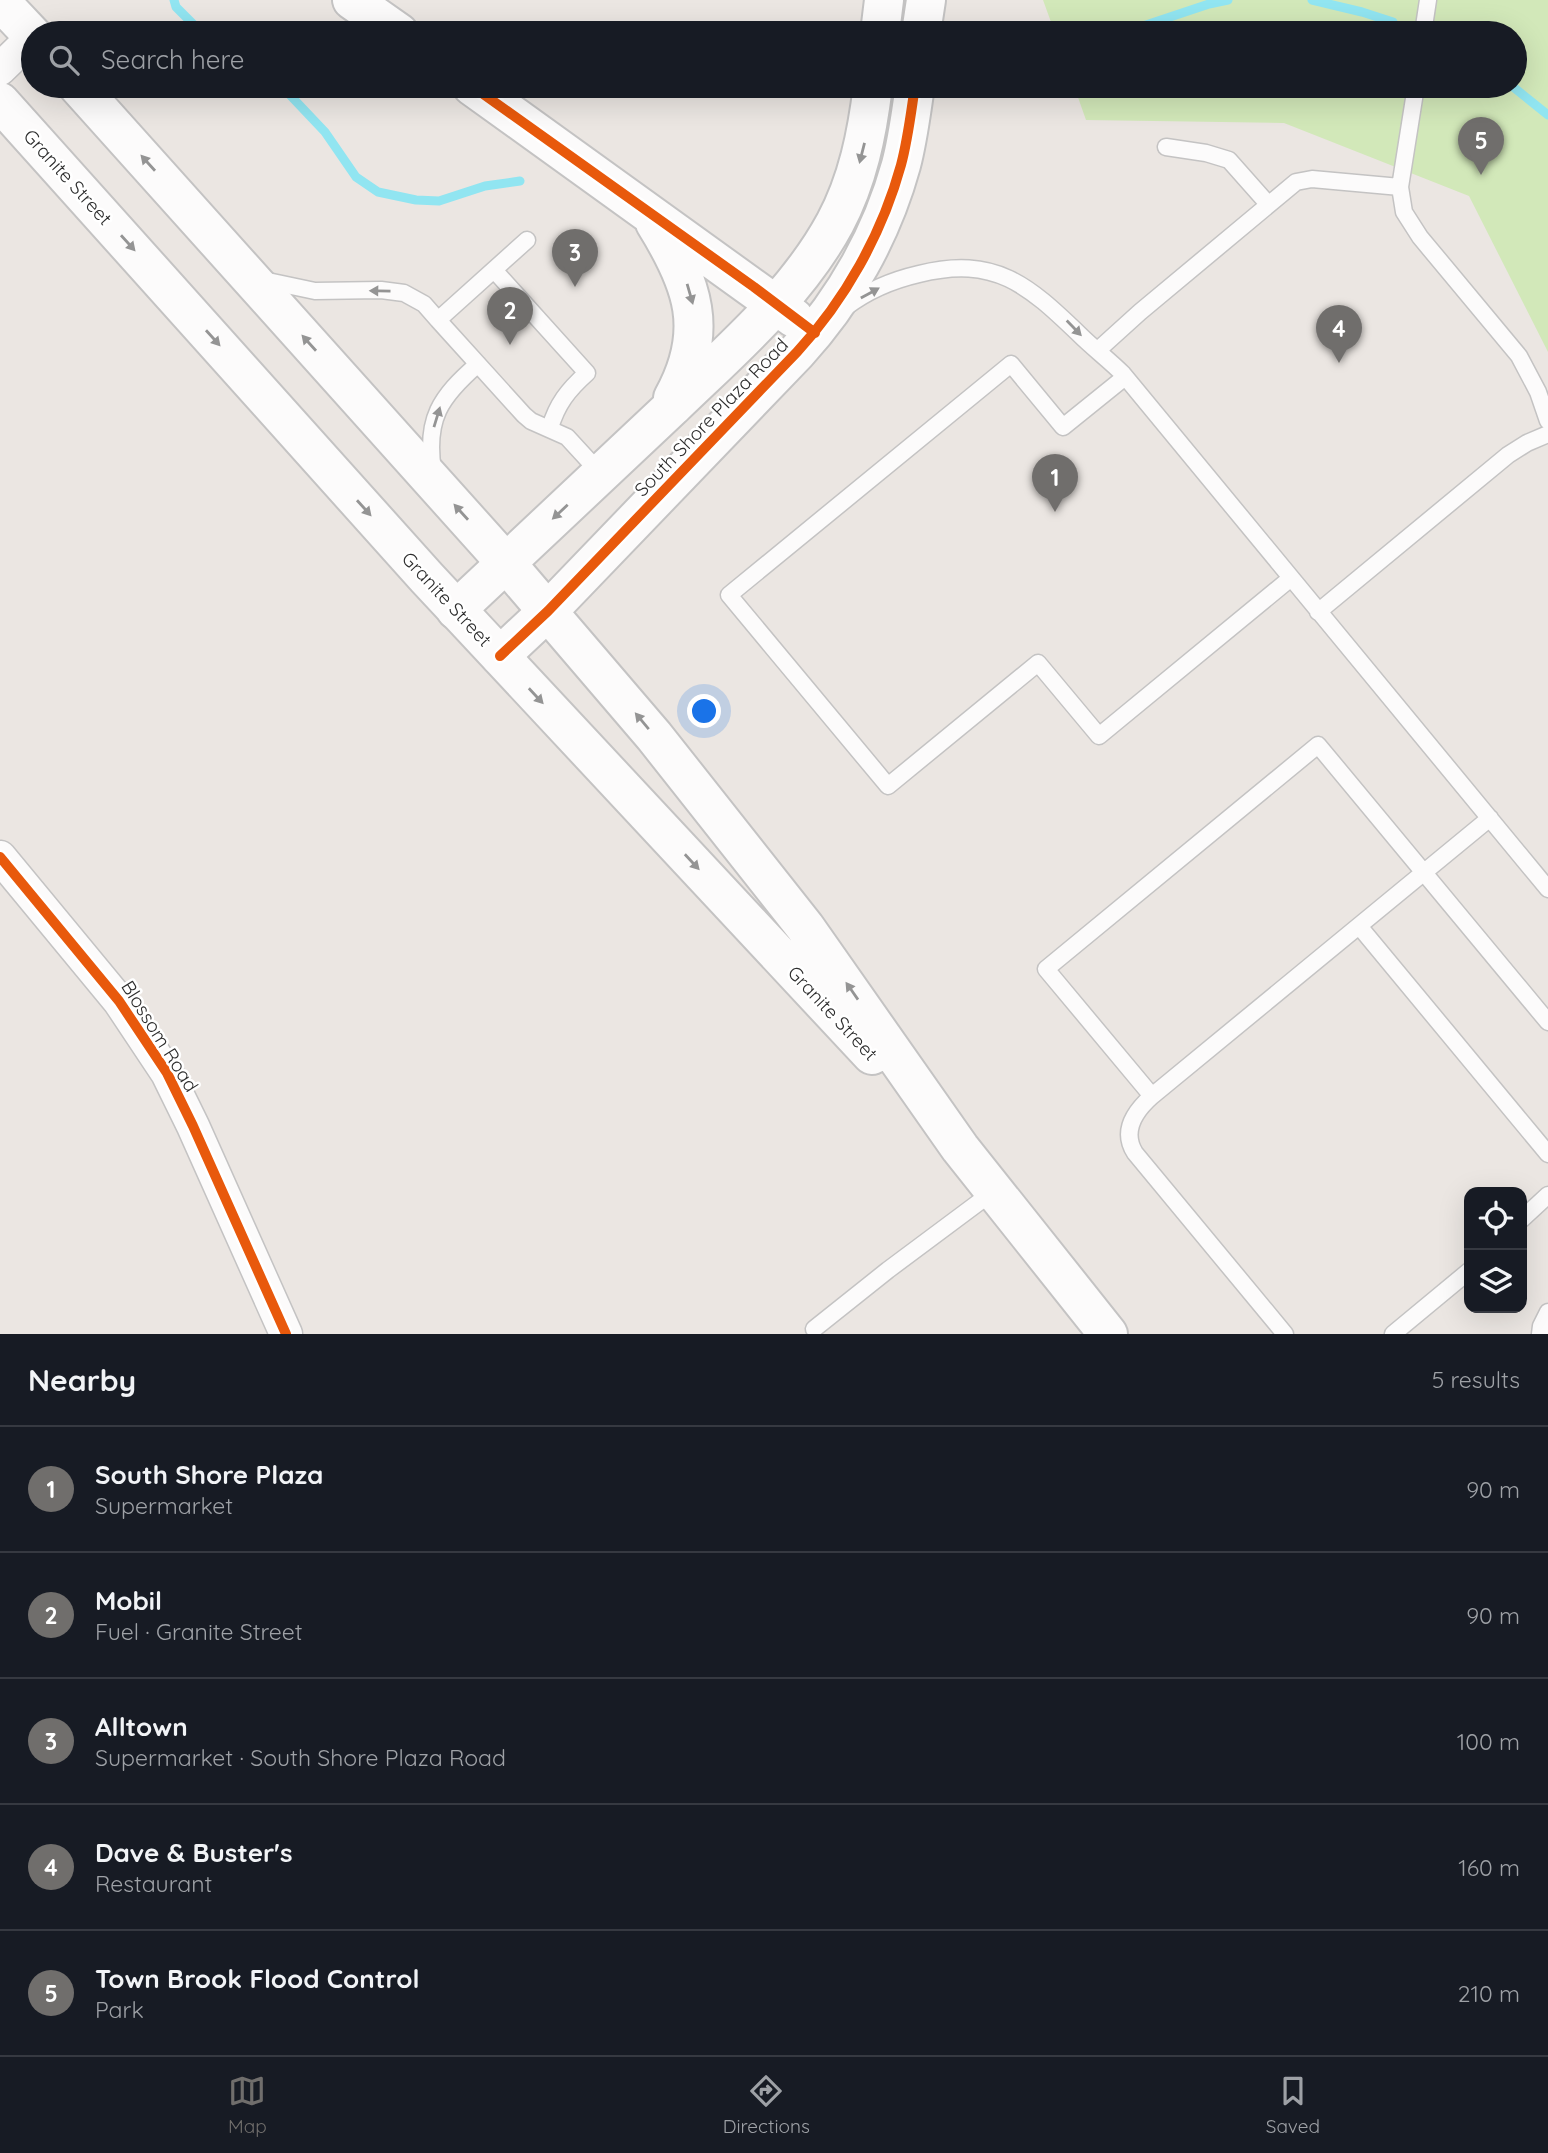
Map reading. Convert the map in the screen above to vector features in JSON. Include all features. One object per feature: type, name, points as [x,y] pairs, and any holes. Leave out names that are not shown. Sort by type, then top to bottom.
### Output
[{"type":"main road","points":[[352,0],[382,21]]},
{"type":"main road","points":[[881,21],[884,0]]},
{"type":"main road","points":[[923,21],[926,0]]},
{"type":"main road","points":[[0,2],[21,24]]},
{"type":"main road","name":"Granite Street","points":[[89,98],[506,563],[654,736],[805,927],[960,1149],[1108,1334]]},
{"type":"main road","points":[[489,98],[815,333]]},
{"type":"main road","name":"South Shore Plaza Road","points":[[456,610],[728,353],[809,265],[846,200],[862,154],[871,98]]},
{"type":"main road","name":"South Shore Plaza Road","points":[[499,656],[548,611],[815,333],[832,311],[859,266],[882,218],[901,165],[913,98]]},
{"type":"main road","name":"Granite Street","points":[[0,102],[456,610],[960,1149]]},
{"type":"main road","points":[[649,212],[684,275],[694,306],[695,321],[690,357],[684,376],[663,415]]},
{"type":"street","points":[[0,68],[21,48]]},
{"type":"street","name":"Blossom Road","points":[[0,858],[120,1001],[167,1073],[286,1334]]},
{"type":"lane","points":[[1425,21],[1428,0]]},
{"type":"lane","points":[[1414,98],[1400,187],[1401,203],[1408,219],[1519,356],[1538,392],[1548,421]]},
{"type":"lane","points":[[1166,147],[1206,153],[1229,160],[1268,204]]},
{"type":"lane","points":[[1098,350],[1296,182],[1303,179],[1400,187]]},
{"type":"lane","points":[[438,320],[527,240]]},
{"type":"lane","points":[[815,333],[851,303],[895,281],[945,268],[980,269],[1028,288],[1052,307],[1125,377],[1548,889]]},
{"type":"lane","points":[[494,270],[587,373],[559,402],[550,428]]},
{"type":"lane","points":[[247,273],[265,281],[299,289],[330,292],[381,290],[404,293],[424,304],[524,415],[531,421],[567,437],[601,474]]},
{"type":"lane","points":[[435,484],[431,455],[435,418],[446,395],[478,364]]},
{"type":"lane","points":[[1125,377],[1063,427],[1011,364],[729,595],[888,786],[1038,663],[1099,736],[1291,578]]},
{"type":"lane","points":[[1318,612],[1508,455],[1548,434]]},
{"type":"lane","points":[[1152,1096],[1046,969],[1318,745],[1548,1022]]},
{"type":"lane","points":[[1284,1334],[1132,1149],[1128,1133],[1131,1124],[1136,1113],[1152,1096],[1489,818]]},
{"type":"lane","points":[[1359,926],[1548,1153]]},
{"type":"lane","points":[[814,1329],[994,1191]]},
{"type":"lane","points":[[1527,1214],[1548,1195]]},
{"type":"lane","points":[[1393,1334],[1464,1275]]},
{"type":"lane","points":[[1539,1334],[1548,1312]]},
{"type":"green space","points":[[1043,0],[1548,0],[1548,352],[1469,196],[1284,123],[1086,120],[1078,98],[1527,98],[1527,21],[1051,21]]},
{"type":"waterway","points":[[174,0],[176,7],[190,21]]},
{"type":"waterway","points":[[1158,21],[1228,0]]},
{"type":"waterway","points":[[1312,0],[1390,21]]},
{"type":"waterway","points":[[293,98],[325,132],[356,177],[378,192],[416,200],[439,201],[485,186],[520,181]]},
{"type":"waterway","points":[[1527,98],[1548,115]]},
{"type":"cycle path","points":[[489,98],[815,333]]},
{"type":"cycle path","points":[[500,656],[548,611],[797,352],[831,311],[860,265],[893,191],[906,145],[913,98]]},
{"type":"cycle path","points":[[0,857],[119,1001],[167,1073],[286,1334]]},
{"type":"place","name":"Town Brook Flood Control","points":[[1481,175]]},
{"type":"place","name":"Alltown","points":[[575,287]]},
{"type":"place","name":"Mobil","points":[[510,345]]},
{"type":"place","name":"Dave & Buster's","points":[[1339,363]]},
{"type":"place","name":"South Shore Plaza","points":[[1055,512]]}]
